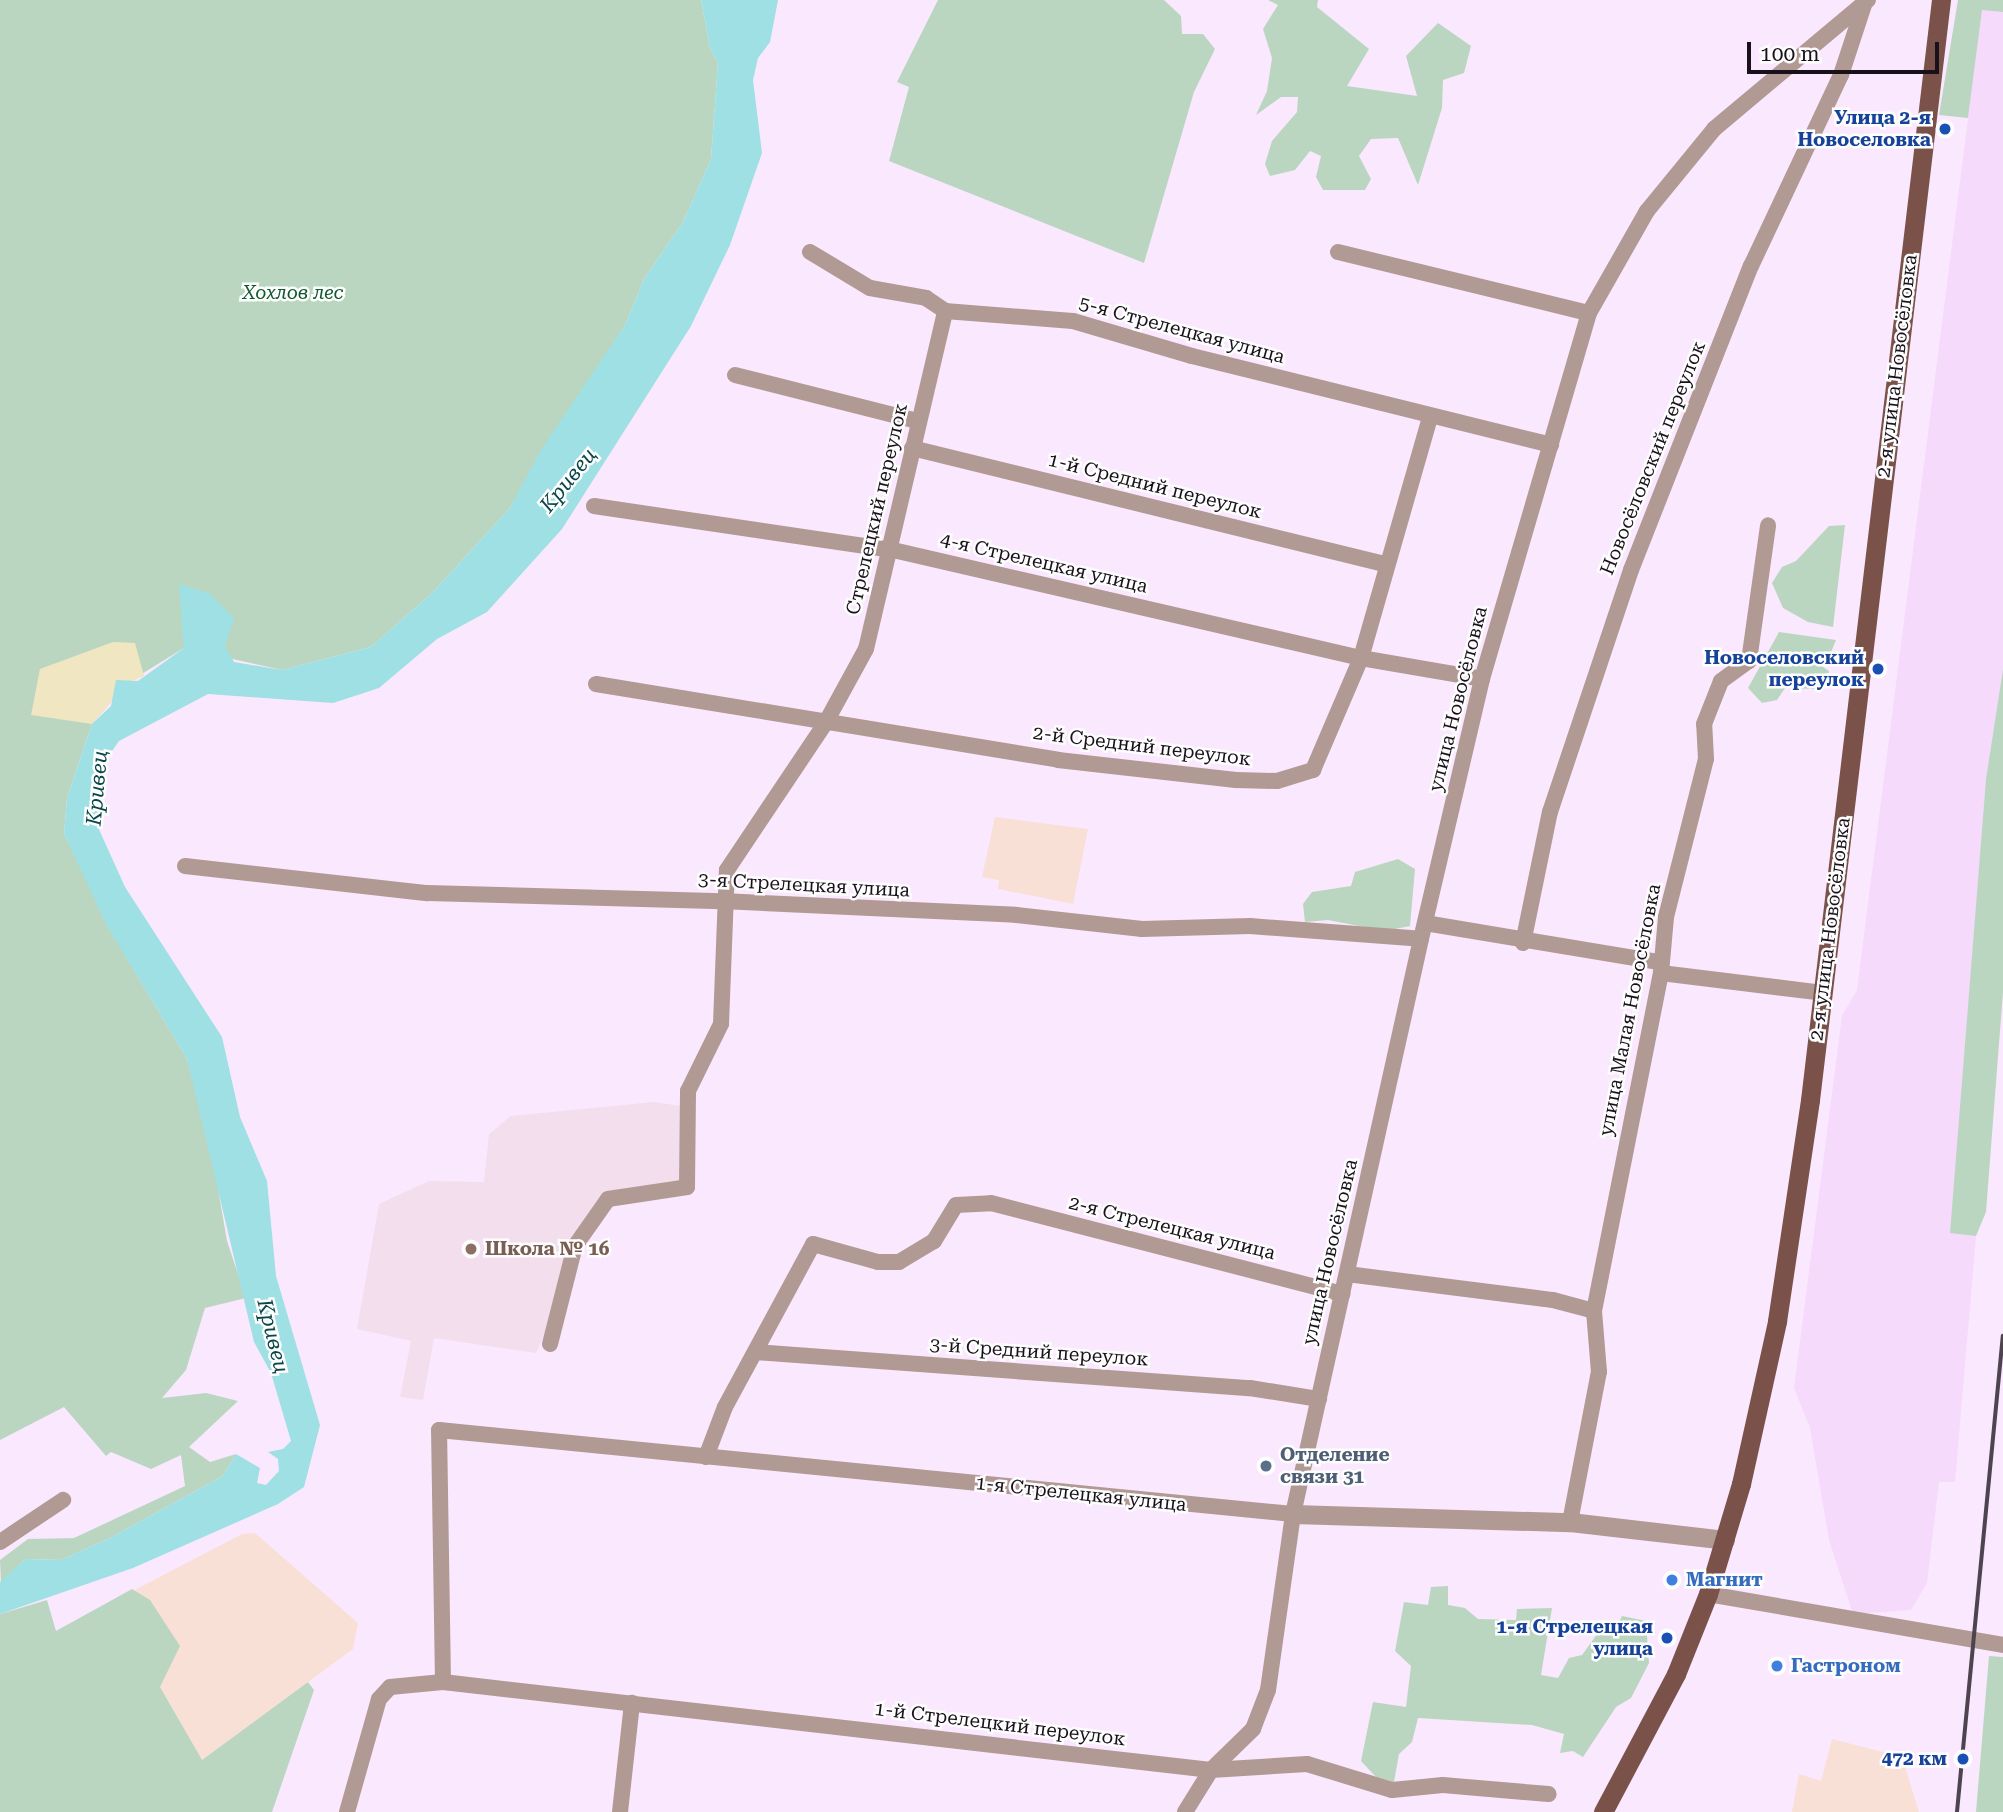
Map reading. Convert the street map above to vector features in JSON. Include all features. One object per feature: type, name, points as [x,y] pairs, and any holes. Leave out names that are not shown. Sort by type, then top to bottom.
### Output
[{"type":"main road","name":"2-я улица Новосёловка","points":[[1603,1812],[1672,1684],[1708,1594],[1725,1540],[1777,1321],[1822,993],[1942,5]]},
{"type":"street","name":"улица Новосёловка","points":[[1185,1812],[1211,1770],[1253,1729],[1268,1690],[1293,1514],[1423,931],[1482,679],[1589,313],[1616,260],[1679,169],[1724,120],[1866,1]]},
{"type":"street","name":"Новосёловский переулок","points":[[1523,943],[1550,812],[1631,570],[1751,266],[1841,75],[1866,1]]},
{"type":"street","name":"5-я Стрелецкая улица","points":[[810,252],[870,288],[926,298],[945,311],[1073,321],[1430,417],[1551,445]]},
{"type":"street","points":[[1338,252],[1589,313]]},
{"type":"street","name":"Стрелецкий переулок","points":[[550,1344],[575,1246],[608,1199],[687,1187],[688,1091],[721,1024],[722,901],[727,870],[826,722],[866,649],[893,550],[912,448],[945,311]]},
{"type":"street","points":[[735,375],[918,421]]},
{"type":"street","name":"2-й Средний переулок","points":[[596,684],[1058,760],[1277,782],[1313,770],[1361,657],[1430,417]]},
{"type":"street","name":"1-й Средний переулок","points":[[912,448],[1387,565]]},
{"type":"street","name":"4-я Стрелецкая улица","points":[[594,506],[893,550],[1361,657],[1482,679]]},
{"type":"street","name":"улица Малая Новосёловка","points":[[1570,1522],[1599,1372],[1594,1311],[1659,967],[1706,759],[1704,724],[1721,681],[1749,661],[1768,524]]},
{"type":"street","name":"3-я Стрелецкая улица","points":[[185,866],[427,892],[722,901],[1016,915],[1142,929],[1250,926],[1423,931],[1523,943],[1822,993]]},
{"type":"street","name":"2-я Стрелецкая улица","points":[[755,1352],[813,1244],[867,1260],[899,1262],[934,1241],[956,1205],[991,1203],[1342,1294]]},
{"type":"street","points":[[1347,1273],[1553,1300],[1594,1311]]},
{"type":"street","points":[[706,1457],[712,1434],[755,1352]]},
{"type":"street","name":"3-й Средний переулок","points":[[755,1352],[1250,1388],[1319,1399]]},
{"type":"street","name":"1-я Стрелецкая улица","points":[[443,1682],[439,1430],[1293,1514],[1570,1522],[1725,1540]]},
{"type":"street","points":[[0,1542],[63,1500]]},
{"type":"street","points":[[1708,1594],[2003,1645]]},
{"type":"street","name":"1-й Стрелецкий переулок","points":[[347,1812],[379,1699],[390,1687],[443,1682],[1211,1770],[1307,1764],[1392,1790],[1443,1785],[1549,1794]]},
{"type":"street","points":[[620,1812],[632,1703]]},
{"type":"shaded area","points":[[1982,9],[2003,12],[2003,670],[1986,779],[1951,1232],[1976,1236],[1955,1482],[1939,1482],[1927,1583],[1911,1610],[1868,1613],[1852,1611],[1829,1540],[1810,1428],[1794,1388],[1842,1016],[1857,990]]},
{"type":"shaded area","points":[[995,817],[1088,829],[1073,904],[998,889],[999,880],[982,877]]},
{"type":"shaded area","name":"Школа № 16","points":[[654,1102],[681,1106],[679,1185],[605,1197],[536,1353],[434,1338],[423,1400],[400,1397],[411,1341],[357,1329],[379,1204],[429,1181],[484,1182],[489,1134],[511,1116]]},
{"type":"shaded area","points":[[255,1533],[358,1623],[353,1649],[202,1760],[56,1631],[242,1534]]},
{"type":"shaded area","points":[[1832,1739],[1902,1757],[1919,1812],[1792,1812],[1799,1774],[1821,1781]]},
{"type":"green space","name":"Хохлов лес","points":[[0,0],[701,0],[710,48],[718,63],[711,159],[683,222],[644,279],[625,325],[509,509],[432,593],[371,647],[282,670],[184,648],[127,683],[92,724],[67,798],[64,834],[126,957],[187,1059],[210,1142],[227,1241],[246,1298],[205,1308],[186,1370],[162,1398],[206,1393],[238,1401],[189,1447],[210,1462],[236,1454],[223,1476],[110,1538],[61,1560],[25,1559],[1,1583],[0,1560],[28,1539],[74,1538],[185,1486],[181,1455],[151,1469],[111,1452],[106,1456],[64,1407],[0,1440]]},
{"type":"green space","points":[[938,0],[1164,0],[1181,16],[1182,34],[1203,34],[1215,49],[1194,92],[1144,263],[889,161],[909,87],[897,82]]},
{"type":"green space","points":[[1268,0],[1318,0],[1317,7],[1369,49],[1347,86],[1417,96],[1406,56],[1438,23],[1471,46],[1464,73],[1443,80],[1442,108],[1418,185],[1398,138],[1371,139],[1359,156],[1371,179],[1365,190],[1323,190],[1316,177],[1321,156],[1310,151],[1295,170],[1270,176],[1265,164],[1272,141],[1297,112],[1298,97],[1281,97],[1256,115],[1267,91],[1272,58],[1263,29],[1278,5]]},
{"type":"green space","points":[[1958,0],[2003,0],[2003,12],[1982,10],[1968,118],[1939,115]]},
{"type":"green space","points":[[1845,525],[1833,627],[1808,622],[1783,608],[1772,583],[1782,567],[1796,561],[1829,526]]},
{"type":"green space","points":[[1779,632],[1836,640],[1827,662],[1811,659],[1829,671],[1828,680],[1819,689],[1785,688],[1777,700],[1762,703],[1748,688]]},
{"type":"green space","points":[[2003,669],[2003,992],[1986,1212],[1976,1236],[1950,1233],[1986,779]]},
{"type":"green space","points":[[1398,859],[1415,869],[1410,926],[1385,931],[1328,920],[1305,922],[1303,904],[1312,892],[1351,886],[1355,872]]},
{"type":"green space","points":[[1448,1586],[1448,1605],[1465,1608],[1478,1619],[1516,1620],[1517,1609],[1552,1608],[1541,1675],[1558,1678],[1569,1658],[1582,1655],[1600,1630],[1616,1628],[1622,1616],[1646,1621],[1649,1663],[1631,1698],[1616,1707],[1583,1757],[1573,1751],[1560,1753],[1564,1734],[1532,1725],[1418,1718],[1412,1742],[1399,1754],[1394,1782],[1376,1777],[1361,1761],[1373,1702],[1406,1707],[1411,1666],[1395,1651],[1404,1602],[1428,1605],[1431,1587]]},
{"type":"green space","points":[[132,1589],[150,1600],[180,1646],[160,1687],[202,1760],[308,1682],[314,1690],[272,1812],[0,1812],[0,1614],[47,1600],[56,1631]]},
{"type":"green space","points":[[1989,1656],[2003,1657],[2003,1812],[1976,1812]]},
{"type":"sand","points":[[113,642],[135,643],[144,676],[127,683],[92,724],[31,715],[40,669]]},
{"type":"water","name":"Кривец","points":[[701,0],[778,0],[770,42],[758,58],[753,80],[762,153],[730,245],[691,326],[562,529],[487,612],[437,639],[379,688],[333,703],[208,694],[119,741],[103,764],[97,825],[125,887],[222,1037],[240,1117],[267,1181],[276,1276],[320,1425],[304,1487],[278,1504],[133,1568],[0,1614],[0,1582],[25,1559],[61,1560],[110,1538],[223,1476],[236,1454],[260,1468],[257,1483],[266,1485],[279,1471],[278,1459],[268,1452],[283,1449],[291,1441],[271,1373],[254,1342],[187,1059],[107,926],[64,834],[67,798],[92,724],[111,706],[116,680],[138,681],[184,648],[179,584],[210,594],[234,618],[225,646],[234,662],[282,670],[371,647],[432,593],[509,509],[541,450],[625,325],[644,279],[683,222],[711,159],[718,63],[710,48]]},
{"type":"railway","points":[[1957,1812],[2003,1336]]},
{"type":"place","name":"Улица 2-я Новоселовка","points":[[1945,129]]},
{"type":"place","name":"Новоселовский переулок","points":[[1878,669]]},
{"type":"place","name":"Школа № 16","points":[[471,1249]]},
{"type":"place","name":"Отделение связи 31","points":[[1266,1466]]},
{"type":"place","name":"Магнит","points":[[1672,1580]]},
{"type":"place","name":"1-я Стрелецкая улица","points":[[1667,1638]]},
{"type":"place","name":"Гастроном","points":[[1777,1666]]},
{"type":"place","name":"472 км","points":[[1963,1759]]}]
